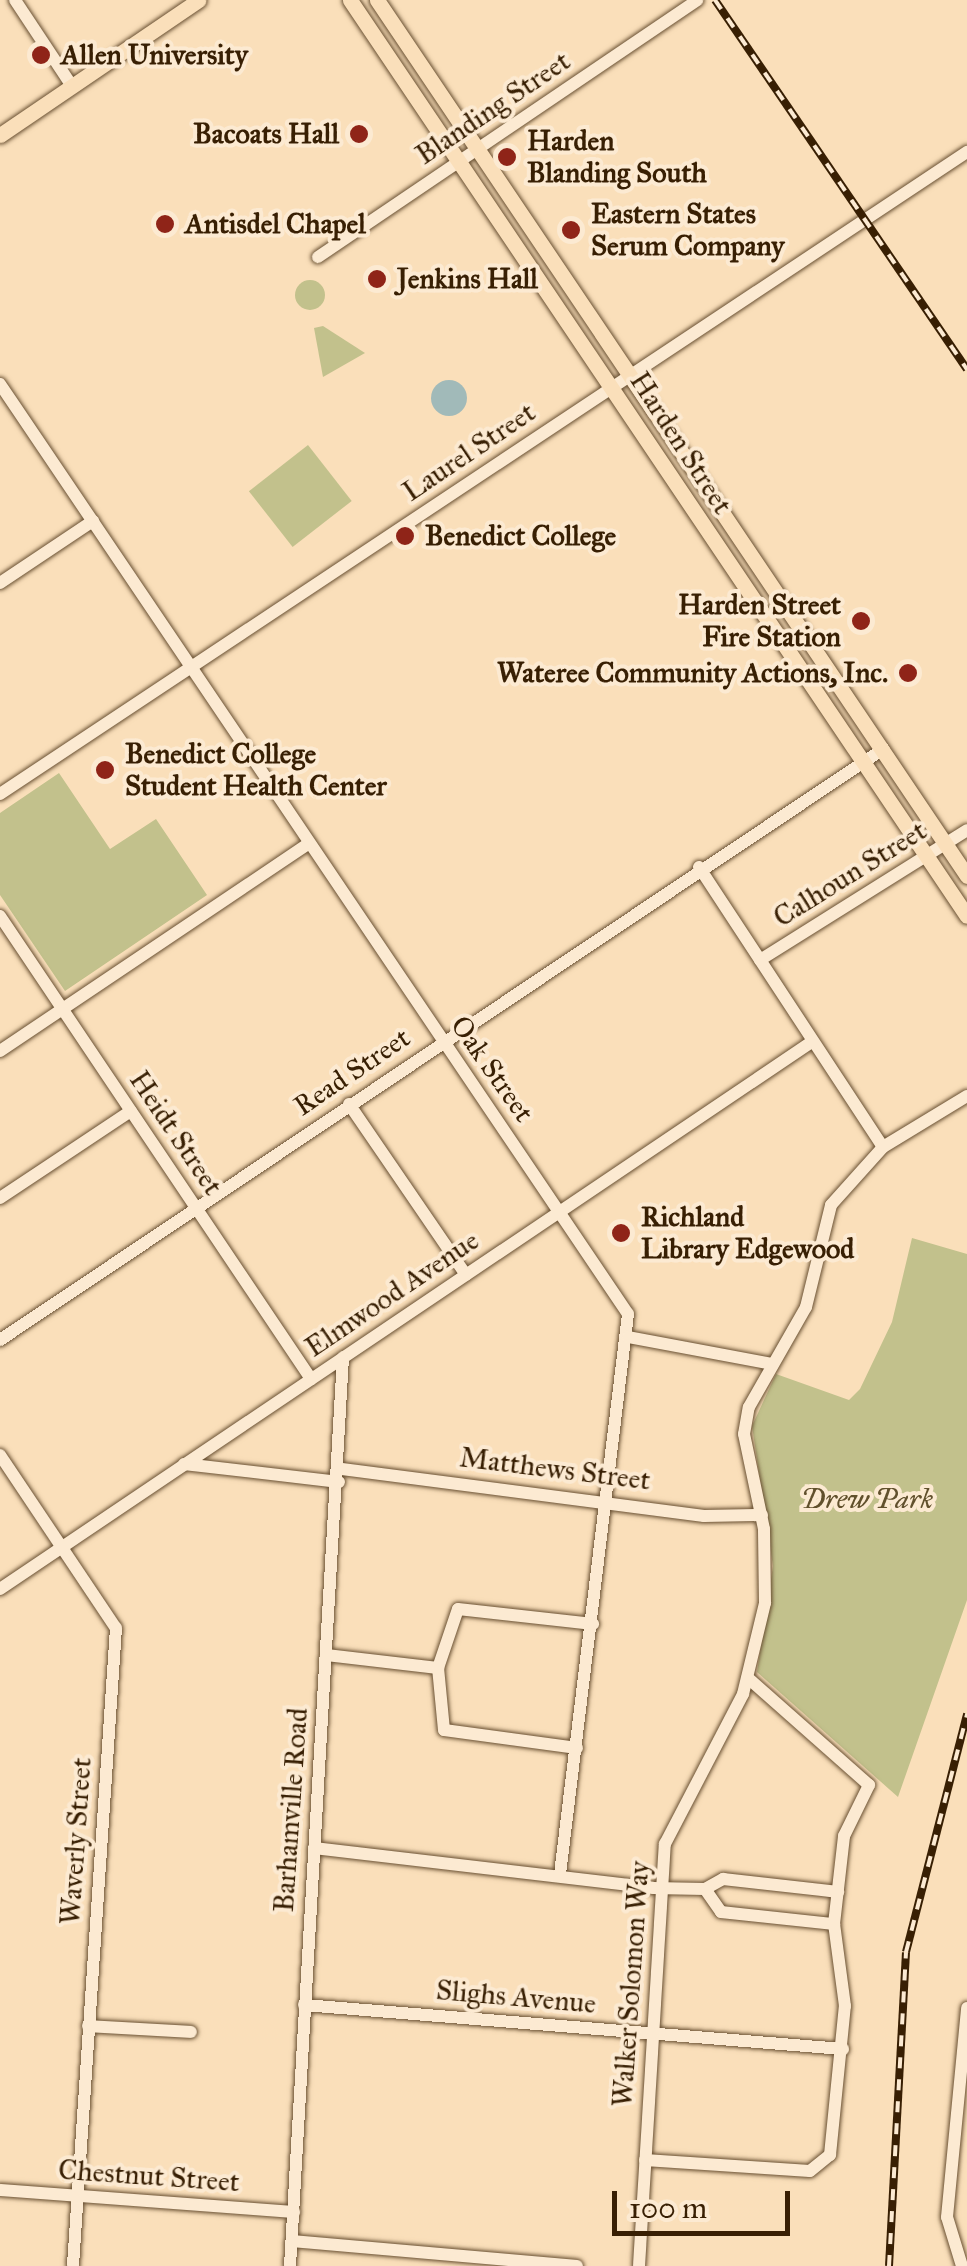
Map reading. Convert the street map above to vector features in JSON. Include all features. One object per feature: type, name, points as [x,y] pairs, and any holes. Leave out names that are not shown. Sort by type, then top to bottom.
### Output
[{"type":"main road","points":[[0,135],[199,0]]},
{"type":"main road","name":"Harden Street","points":[[350,0],[612,385],[924,858],[967,916]]},
{"type":"main road","name":"Harden Street","points":[[377,0],[967,876]]},
{"type":"street","points":[[15,0],[72,86]]},
{"type":"street","name":"Blanding Street","points":[[318,257],[696,0]]},
{"type":"street","name":"Laurel Street","points":[[0,794],[194,669],[612,385],[632,377],[967,152]]},
{"type":"street","name":"Oak Street","points":[[0,384],[628,1314],[560,1874]]},
{"type":"street","points":[[0,583],[93,521]]},
{"type":"street","name":"Read Street","points":[[0,1340],[699,867],[883,749]]},
{"type":"street","name":"Calhoun Street","points":[[760,960],[967,830]]},
{"type":"street","points":[[0,1051],[308,844]]},
{"type":"street","points":[[699,867],[884,1148]]},
{"type":"street","name":"Heidt Street","points":[[0,916],[310,1379]]},
{"type":"street","name":"Elmwood Avenue","points":[[0,1588],[813,1041]]},
{"type":"street","name":"Walker Solomon Way","points":[[639,2266],[658,1888],[666,1844],[748,1678],[765,1603],[762,1515],[744,1434],[772,1364],[806,1307],[832,1206],[884,1148],[967,1096]]},
{"type":"street","points":[[348,1104],[466,1275]]},
{"type":"street","points":[[0,1198],[131,1111]]},
{"type":"street","points":[[628,1337],[772,1364]]},
{"type":"street","name":"Barhamville Road","points":[[290,2266],[340,1475],[343,1358]]},
{"type":"street","name":"Waverly Street","points":[[0,1456],[116,1628],[73,2266]]},
{"type":"street","name":"Matthews Street","points":[[184,1464],[608,1498],[704,1516],[762,1515]]},
{"type":"street","points":[[577,1748],[444,1730],[438,1668],[458,1610],[592,1624]]},
{"type":"street","points":[[326,1655],[438,1668]]},
{"type":"street","points":[[645,2160],[824,2166],[843,2049],[834,1924],[844,1836],[869,1785],[748,1678]]},
{"type":"street","points":[[314,1848],[658,1888],[705,1889],[723,1880],[838,1892]]},
{"type":"street","points":[[705,1889],[721,1912],[834,1924]]},
{"type":"street","name":"Slighs Avenue","points":[[304,2005],[843,2049]]},
{"type":"street","points":[[962,2266],[947,2216],[967,2008]]},
{"type":"street","points":[[88,2026],[191,2032]]},
{"type":"street","name":"Chestnut Street","points":[[0,2190],[294,2212]]},
{"type":"street","points":[[292,2241],[577,2266]]},
{"type":"green space","points":[[310,280],[321,284],[325,295],[321,306],[310,310],[299,306],[295,295],[299,284]]},
{"type":"green space","points":[[323,326],[365,353],[323,377],[314,328]]},
{"type":"green space","points":[[308,445],[352,501],[293,547],[249,491]]},
{"type":"green space","points":[[59,773],[110,849],[156,819],[207,895],[65,991],[0,895],[0,813]]},
{"type":"green space","name":"Drew Park","points":[[912,1238],[967,1254],[967,1600],[898,1797],[757,1672],[773,1566],[752,1426],[776,1374],[849,1400],[860,1389],[892,1322]]},
{"type":"water","points":[[449,380],[462,385],[467,398],[462,411],[449,416],[436,411],[431,398],[436,385]]},
{"type":"railway","points":[[715,0],[967,369]]},
{"type":"railway","points":[[889,2266],[906,1952],[967,1714]]},
{"type":"place","name":"Allen University","points":[[41,55]]},
{"type":"place","name":"Bacoats Hall","points":[[359,134]]},
{"type":"place","name":"Harden Blanding South","points":[[507,157]]},
{"type":"place","name":"Antisdel Chapel","points":[[165,224]]},
{"type":"place","name":"Eastern States Serum Company","points":[[571,230]]},
{"type":"place","name":"Jenkins Hall","points":[[377,279]]},
{"type":"place","name":"Benedict College","points":[[405,536]]},
{"type":"place","name":"Harden Street Fire Station","points":[[861,621]]},
{"type":"place","name":"Wateree Community Actions, Inc.","points":[[908,673]]},
{"type":"place","name":"Benedict College Student Health Center","points":[[105,770]]},
{"type":"place","name":"Richland Library Edgewood","points":[[621,1233]]}]
